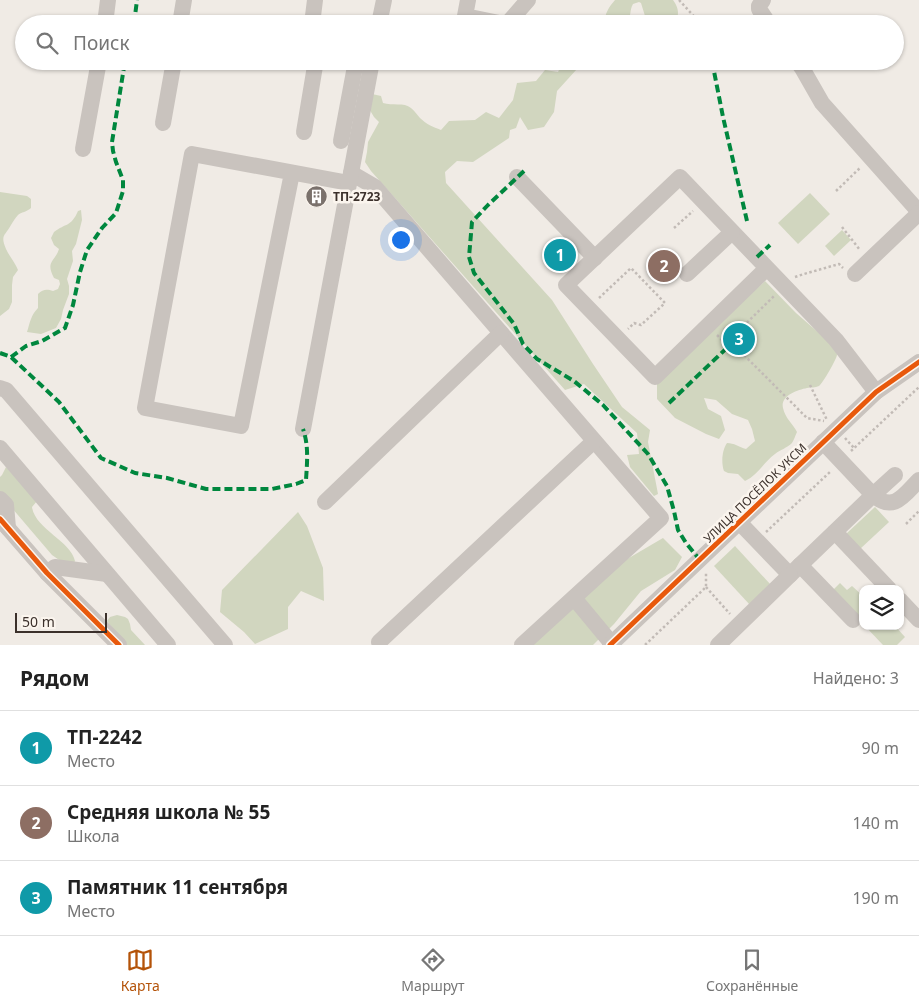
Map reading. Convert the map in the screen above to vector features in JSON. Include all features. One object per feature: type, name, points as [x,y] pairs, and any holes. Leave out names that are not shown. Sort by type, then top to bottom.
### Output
[{"type":"street","points":[[106,15],[108,0]]},
{"type":"street","points":[[182,15],[184,0]]},
{"type":"street","points":[[313,15],[315,0]]},
{"type":"street","points":[[381,15],[384,0]]},
{"type":"street","points":[[465,15],[468,0]]},
{"type":"street","points":[[514,15],[528,0]]},
{"type":"street","points":[[763,0],[759,9],[763,15]]},
{"type":"street","points":[[84,149],[97,70]]},
{"type":"street","points":[[163,123],[172,70]]},
{"type":"street","points":[[304,132],[314,70]]},
{"type":"street","points":[[341,142],[354,70]]},
{"type":"street","points":[[303,429],[370,70]]},
{"type":"street","points":[[802,70],[822,103],[919,212],[855,274]]},
{"type":"street","points":[[292,173],[241,426],[145,408],[192,154],[292,173],[350,178],[375,187],[661,518],[522,645]]},
{"type":"street","points":[[517,177],[595,258]]},
{"type":"street","points":[[767,268],[655,377],[566,285],[680,177],[836,340],[876,392]]},
{"type":"street","points":[[687,274],[732,232]]},
{"type":"street","points":[[325,502],[501,333]]},
{"type":"street","name":"УЛИЦА ПОСЁЛОК УКСМ","points":[[612,645],[876,392],[919,362]]},
{"type":"street","points":[[0,388],[6,390],[225,645]]},
{"type":"street","points":[[378,642],[594,441]]},
{"type":"street","points":[[823,442],[878,500],[887,503],[897,501],[919,480]]},
{"type":"street","points":[[0,448],[168,645]]},
{"type":"street","points":[[718,645],[895,475]]},
{"type":"street","points":[[0,499],[6,505],[2,521],[47,573],[119,645]]},
{"type":"street","points":[[739,522],[852,620]]},
{"type":"street","points":[[835,532],[885,585]]},
{"type":"street","points":[[47,573],[55,566],[108,574]]},
{"type":"street","points":[[574,598],[612,645]]},
{"type":"street","points":[[904,604],[919,620]]},
{"type":"path","points":[[679,0],[693,15]]},
{"type":"path","points":[[836,191],[871,158]]},
{"type":"path","points":[[674,228],[703,201]]},
{"type":"path","points":[[842,226],[856,247],[870,260]]},
{"type":"path","points":[[588,308],[632,268],[665,302],[641,325],[634,323],[618,339]]},
{"type":"path","points":[[785,286],[729,339],[807,418],[830,423],[810,385]]},
{"type":"path","points":[[836,429],[854,448]]},
{"type":"path","points":[[906,524],[919,511]]},
{"type":"path","points":[[645,645],[706,587],[728,610],[733,620]]},
{"type":"green space","points":[[615,0],[673,0],[678,9],[678,15],[645,15],[639,2],[633,4],[630,15],[606,15]]},
{"type":"green space","points":[[545,70],[558,72],[559,70],[576,70],[557,91],[554,112],[544,127],[528,130],[520,117],[516,128],[510,130],[509,138],[473,162],[457,161],[445,172],[446,183],[552,300],[622,407],[650,430],[648,442],[658,494],[654,496],[630,467],[627,455],[639,454],[637,433],[584,384],[565,390],[365,162],[368,142],[379,122],[368,107],[372,94],[381,96],[383,103],[408,106],[425,122],[441,130],[449,121],[475,120],[486,112],[499,118],[513,100],[517,83],[536,81]]},
{"type":"green space","points":[[0,192],[27,196],[31,199],[31,208],[18,215],[4,236],[3,241],[6,249],[18,270],[13,277],[12,302],[9,309],[0,316]]},
{"type":"green space","points":[[810,193],[830,214],[798,244],[778,223]]},
{"type":"green space","points":[[81,210],[82,220],[76,244],[72,251],[73,261],[67,279],[69,294],[61,319],[56,328],[41,334],[27,332],[32,316],[38,308],[38,294],[45,290],[53,291],[58,289],[60,284],[59,280],[54,278],[50,268],[59,249],[54,245],[51,238],[54,232],[70,222],[78,211]]},
{"type":"green space","points":[[842,230],[851,240],[834,256],[825,246]]},
{"type":"green space","points":[[765,281],[796,313],[835,347],[837,355],[819,386],[794,392],[784,400],[784,412],[797,432],[793,441],[771,457],[753,476],[745,481],[738,474],[724,471],[722,457],[727,443],[746,449],[755,441],[748,420],[732,414],[716,400],[704,398],[708,409],[721,416],[725,430],[719,439],[706,434],[675,418],[657,399],[657,378]]},
{"type":"green space","points":[[6,467],[37,501],[32,507],[39,522],[67,547],[72,554],[74,563],[65,564],[52,555],[0,494],[0,477]]},
{"type":"green space","points":[[875,507],[889,522],[860,549],[846,534]]},
{"type":"green space","points":[[298,512],[307,526],[323,568],[324,601],[301,591],[288,607],[288,629],[255,644],[220,612],[222,590]]},
{"type":"green space","points":[[663,538],[682,557],[675,570],[641,591],[614,624],[593,645],[516,645],[605,572]]},
{"type":"green space","points":[[735,546],[771,585],[750,605],[714,566]]},
{"type":"green space","points":[[840,583],[847,590],[852,586],[859,592],[859,621],[831,592]]},
{"type":"green space","points":[[117,615],[128,619],[131,630],[145,645],[126,645],[107,621],[110,617]]},
{"type":"green space","points":[[869,630],[899,630],[905,637],[897,645],[883,645]]},
{"type":"marked path","points":[[135,15],[137,0]]},
{"type":"marked path","points":[[11,357],[26,346],[42,341],[65,328],[87,250],[102,228],[116,213],[123,191],[123,180],[116,162],[112,142],[124,70]]},
{"type":"marked path","points":[[714,70],[747,221]]},
{"type":"marked path","points":[[524,171],[472,222],[469,257],[474,273],[514,324],[523,344],[537,359],[574,381],[603,405],[648,454],[667,486],[678,530],[700,560]]},
{"type":"marked path","points":[[757,257],[770,245]]},
{"type":"marked path","points":[[669,403],[732,343]]},
{"type":"marked path","points":[[0,353],[11,357],[59,402],[101,458],[135,473],[167,478],[206,489],[272,489],[296,484],[306,480],[307,448],[303,429]]},
{"type":"cycle path","points":[[610,645],[876,392],[919,362]]},
{"type":"cycle path","points":[[0,519],[47,573],[119,645]]},
{"type":"place","name":"ТП-2723","points":[[317,196]]},
{"type":"place","name":"ТП-2242","points":[[560,255]]},
{"type":"place","name":"Средняя школа № 55","points":[[664,266]]},
{"type":"place","name":"Памятник 11 сентября","points":[[739,339]]}]
